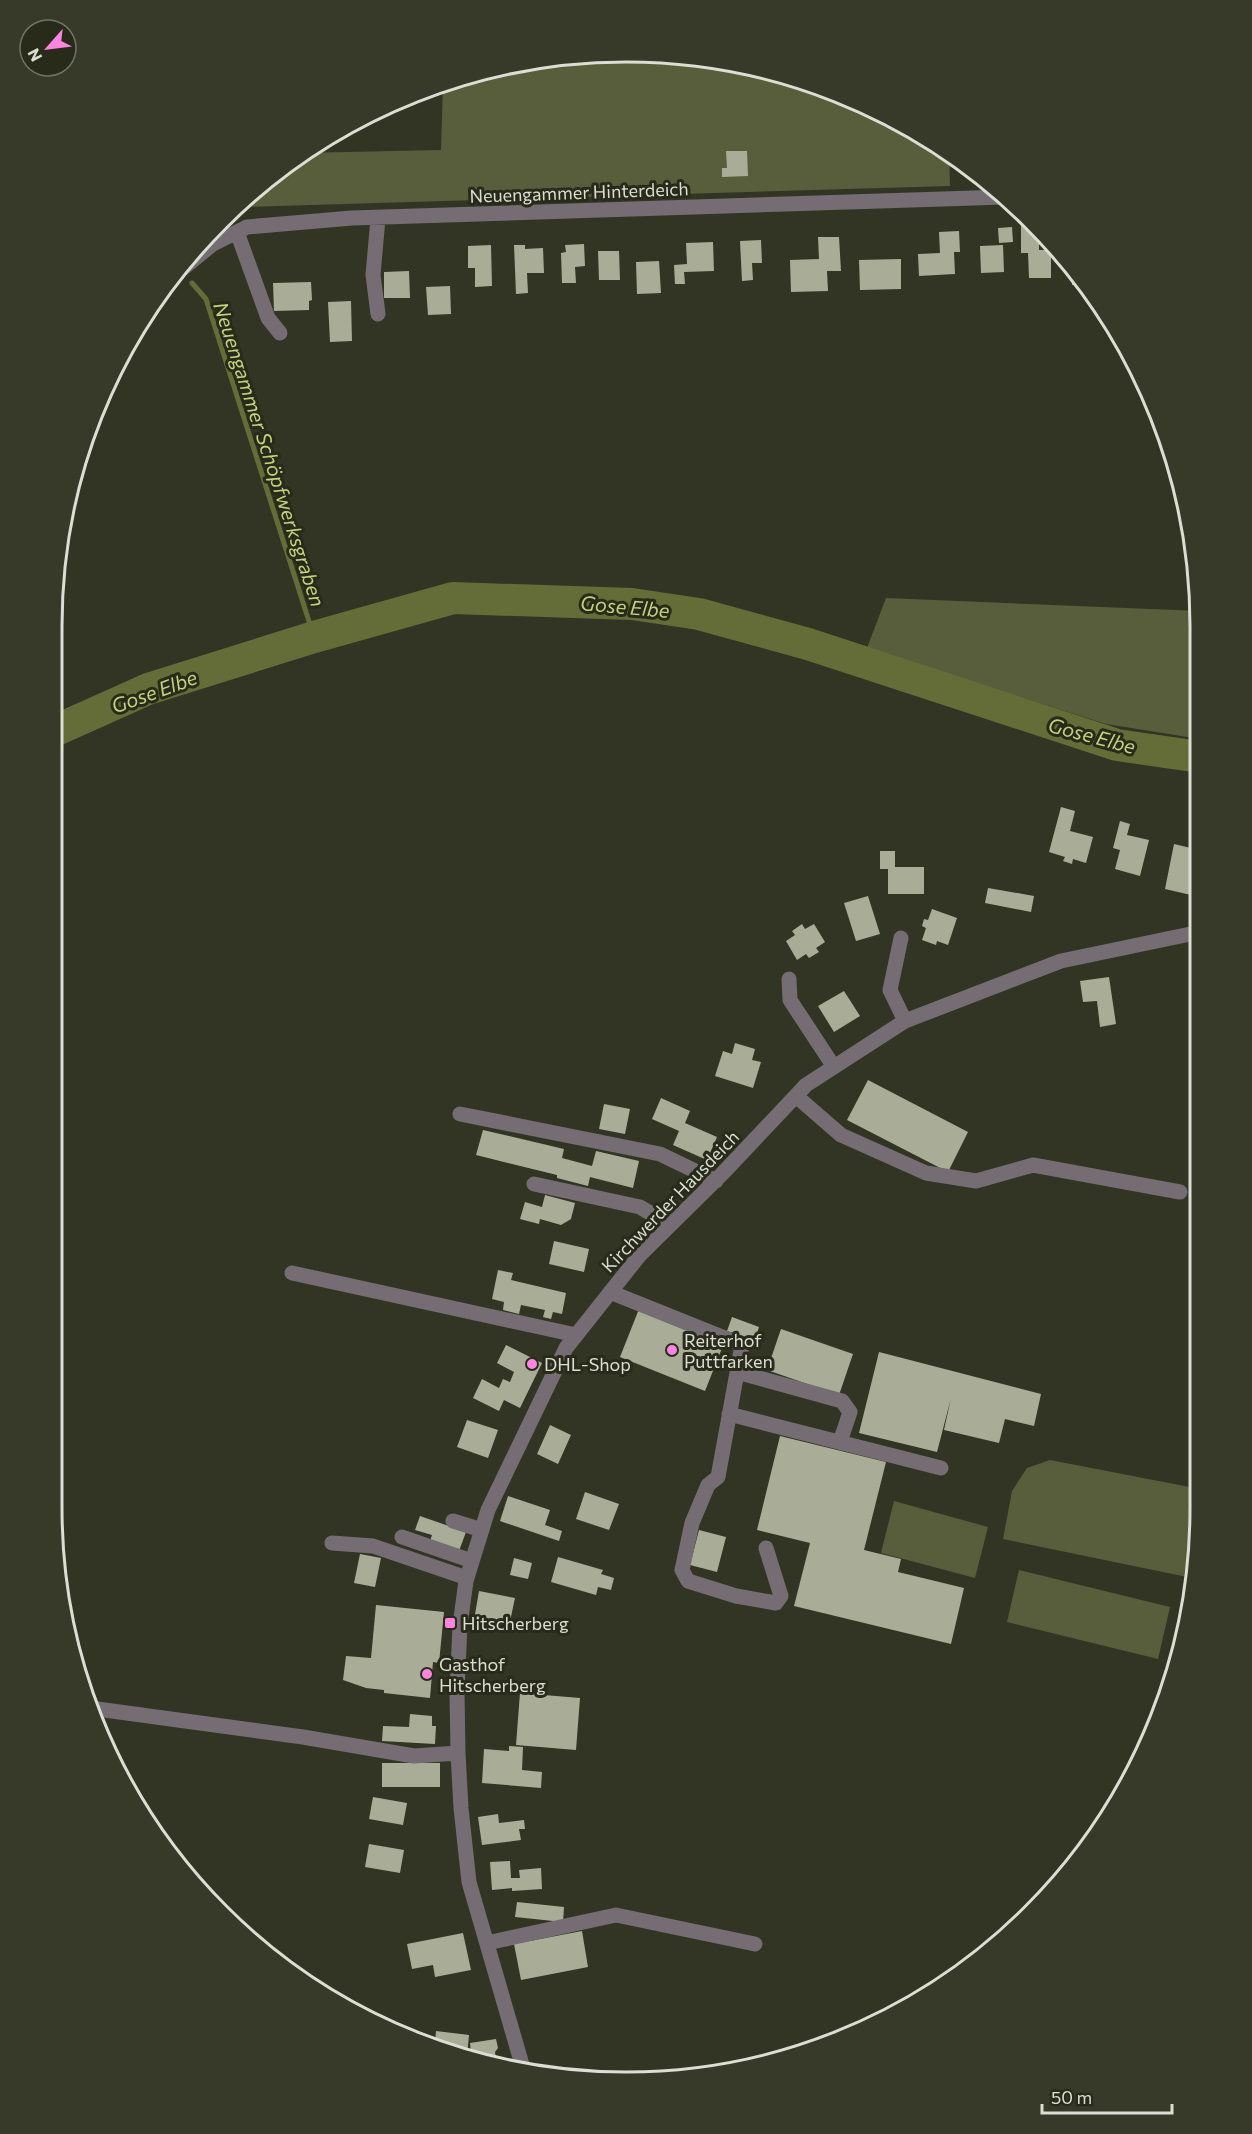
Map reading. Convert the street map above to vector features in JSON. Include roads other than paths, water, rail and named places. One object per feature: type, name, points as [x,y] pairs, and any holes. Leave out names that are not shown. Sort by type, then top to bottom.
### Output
[{"type":"street","name":"Neuengammer Hinterdeich","points":[[206,250],[247,227],[378,218],[993,197]]},
{"type":"street","points":[[378,218],[374,275],[378,314]]},
{"type":"street","points":[[237,232],[268,318],[280,333]]},
{"type":"street","name":"Kirchwerder Hausdeich","points":[[522,2063],[469,1881],[458,1753],[457,1693],[460,1625],[467,1578],[488,1510],[566,1348],[639,1256],[716,1180],[806,1085],[905,1021],[1061,961],[1190,934]]},
{"type":"street","points":[[901,938],[890,990],[905,1021]]},
{"type":"street","points":[[789,979],[790,1000],[834,1067]]},
{"type":"street","points":[[796,1096],[841,1135],[926,1173],[976,1181],[1033,1165],[1180,1192]]},
{"type":"street","points":[[460,1114],[660,1154],[716,1180]]},
{"type":"street","points":[[534,1184],[640,1208],[670,1225]]},
{"type":"street","points":[[292,1273],[576,1335]]},
{"type":"street","points":[[610,1292],[742,1345],[718,1477],[708,1485],[692,1524],[682,1570],[688,1581],[736,1596],[776,1603],[781,1596],[765,1548]]},
{"type":"street","points":[[737,1372],[842,1401],[850,1412],[840,1442]]},
{"type":"street","points":[[729,1414],[941,1468]]},
{"type":"street","points":[[453,1521],[482,1530]]},
{"type":"street","points":[[402,1537],[472,1560]]},
{"type":"street","points":[[332,1543],[373,1546],[467,1578]]},
{"type":"street","points":[[98,1709],[303,1737],[414,1756],[458,1753]]},
{"type":"street","points":[[487,1943],[616,1915],[755,1944]]},
{"type":"waterway","name":"Neuengammer Schöpfwerksgraben","points":[[192,283],[206,299],[314,637]]},
{"type":"waterway","name":"Gose Elbe","points":[[62,728],[148,689],[314,637],[453,598],[632,604],[699,614],[808,644],[1117,745],[1190,756]]},
{"type":"place","name":"Reiterhof Puttfarken","points":[[672,1350]]},
{"type":"place","name":"DHL-Shop","points":[[532,1364]]},
{"type":"place","name":"Hitscherberg","points":[[450,1623]]},
{"type":"place","name":"Gasthof Hitscherberg","points":[[427,1674]]}]
